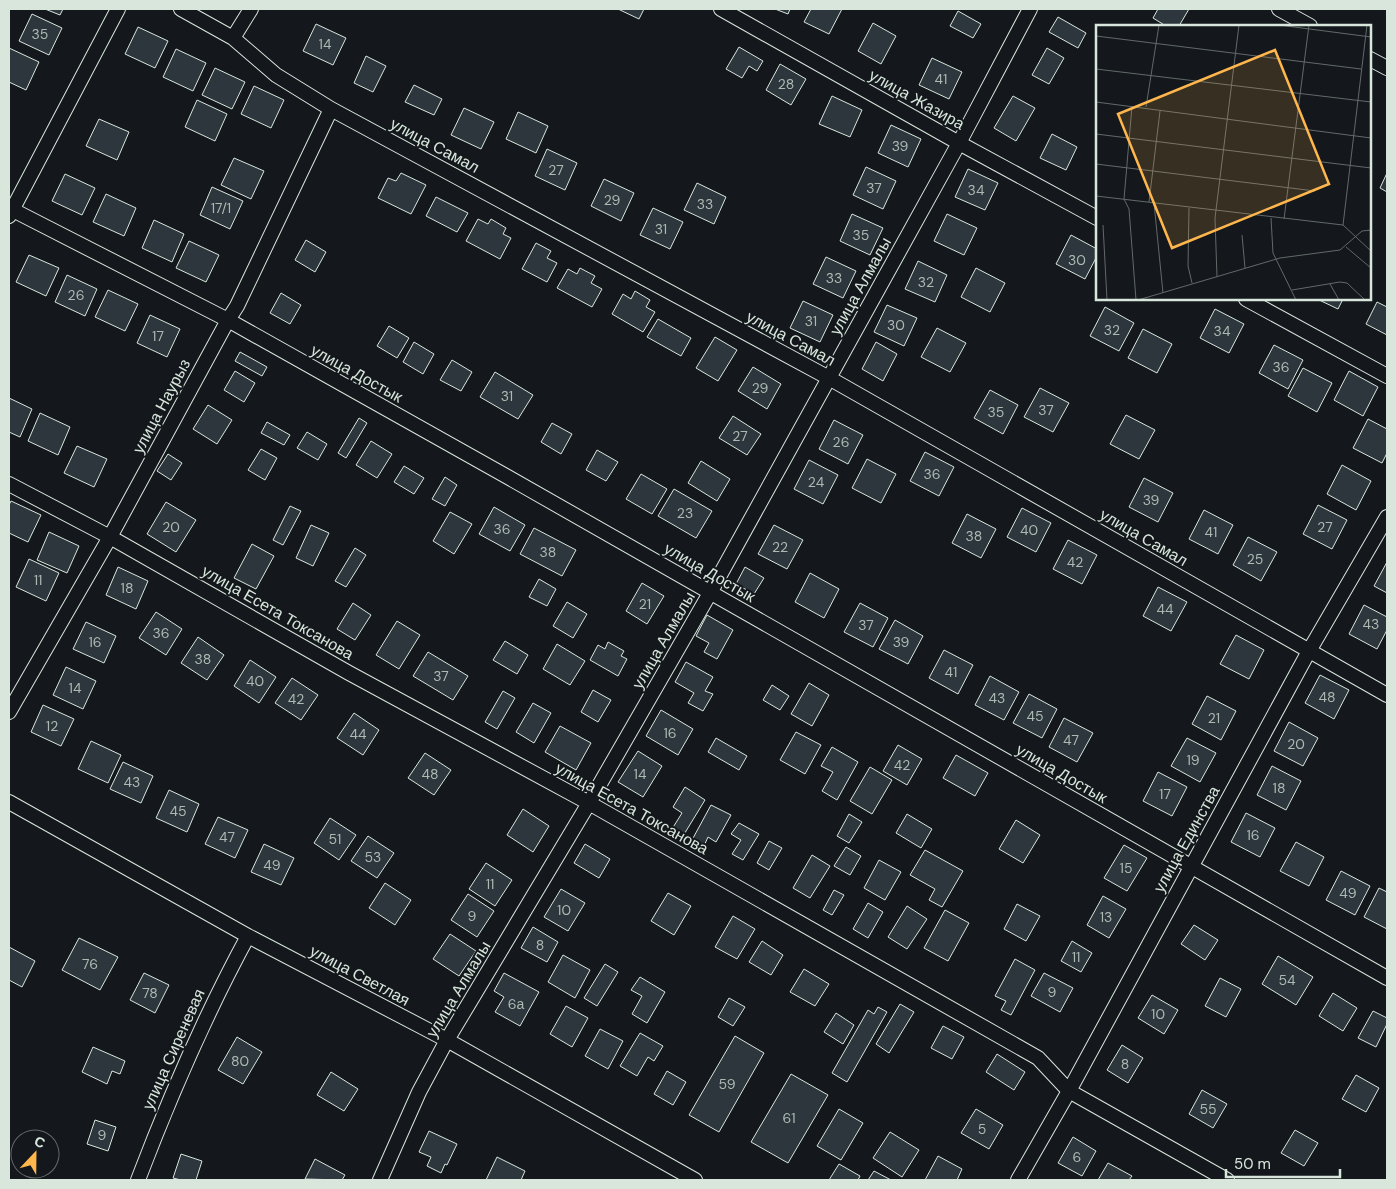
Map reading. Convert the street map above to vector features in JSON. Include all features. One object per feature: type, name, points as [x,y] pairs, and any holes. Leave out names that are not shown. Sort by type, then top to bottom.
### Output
[{"type":"street","points":[[10,211],[118,9]]},
{"type":"street","name":"улица Самал","points":[[182,9],[233,38],[276,75],[331,109],[829,378],[1387,695]]},
{"type":"street","points":[[233,38],[251,9]]},
{"type":"street","name":"улица Жазира","points":[[721,9],[1096,217]]},
{"type":"street","name":"улица Алмалы","points":[[380,1180],[419,1092],[447,1040],[589,802],[710,593],[959,143],[1030,9]]},
{"type":"street","points":[[1279,9],[1308,25]]},
{"type":"street","points":[[1371,60],[1387,68]]},
{"type":"street","name":"улица Наурыз","points":[[9,712],[110,537],[237,306],[331,109]]},
{"type":"street","name":"улица Достык","points":[[10,211],[228,320],[1387,978]]},
{"type":"street","points":[[1248,300],[1387,376]]},
{"type":"street","name":"улица Есета Токсанова","points":[[9,484],[110,537],[350,673],[589,802],[1038,1058],[1069,1091],[1227,1180]]},
{"type":"street","name":"улица Единства","points":[[1018,1180],[1069,1091],[1309,651],[1387,517]]},
{"type":"street","name":"улица Светлая","points":[[9,802],[248,936],[447,1040],[695,1180]]},
{"type":"street","name":"улица Сиреневая","points":[[138,1180],[167,1103],[220,986],[248,936]]},
{"type":"building","points":[[45,9],[63,9],[60,15]]},
{"type":"building","points":[[618,9],[644,9],[639,19]]},
{"type":"building","points":[[775,9],[790,9],[788,14]]},
{"type":"building","points":[[811,9],[842,9],[829,34],[804,22]]},
{"type":"building","points":[[1158,9],[1189,9],[1180,25],[1164,25],[1153,18]]},
{"type":"building","points":[[958,11],[981,24],[973,38],[950,26]]},
{"type":"building","points":[[32,14],[62,28],[49,55],[19,41]]},
{"type":"building","points":[[1058,17],[1086,33],[1078,48],[1049,32]]},
{"type":"building","points":[[873,23],[896,36],[881,64],[858,51]]},
{"type":"building","points":[[316,24],[346,38],[333,65],[303,51]]},
{"type":"building","points":[[138,27],[168,41],[155,68],[125,54]]},
{"type":"building","points":[[739,47],[763,61],[757,71],[749,66],[742,78],[726,69]]},
{"type":"building","points":[[9,48],[39,62],[26,90],[9,82]]},
{"type":"building","points":[[1047,48],[1064,58],[1049,84],[1032,75]]},
{"type":"building","points":[[176,49],[206,63],[193,91],[163,77]]},
{"type":"building","points":[[366,56],[386,66],[373,92],[354,83]]},
{"type":"building","points":[[932,58],[962,72],[949,99],[919,85]]},
{"type":"building","points":[[780,64],[806,79],[791,105],[766,90]]},
{"type":"building","points":[[215,68],[245,82],[232,109],[202,95]]},
{"type":"building","points":[[414,85],[442,99],[434,115],[405,102]]},
{"type":"building","points":[[254,86],[284,100],[271,128],[241,114]]},
{"type":"building","points":[[832,96],[862,110],[850,137],[819,124]]},
{"type":"building","points":[[1013,96],[1035,108],[1016,141],[994,128]]},
{"type":"building","points":[[197,100],[227,114],[215,141],[185,127]]},
{"type":"building","points":[[464,108],[494,122],[481,149],[451,135]]},
{"type":"building","points":[[518,112],[548,126],[536,153],[506,139]]},
{"type":"building","points":[[99,119],[129,132],[117,160],[86,146]]},
{"type":"building","points":[[891,125],[921,139],[908,167],[878,153]]},
{"type":"building","points":[[1052,134],[1077,147],[1066,170],[1040,158]]},
{"type":"building","points":[[547,149],[577,163],[565,190],[535,176]]},
{"type":"building","points":[[234,158],[264,171],[251,199],[221,185]]},
{"type":"building","points":[[866,167],[896,181],[883,209],[853,195]]},
{"type":"building","points":[[968,169],[998,183],[985,210],[955,197]]},
{"type":"building","points":[[401,173],[426,185],[411,214],[378,198],[388,178],[396,181]]},
{"type":"building","points":[[1387,173],[1387,192],[1380,188]]},
{"type":"building","points":[[65,174],[95,188],[82,215],[52,201]]},
{"type":"building","points":[[604,179],[634,193],[621,221],[591,206]]},
{"type":"building","points":[[697,183],[726,197],[714,224],[684,210]]},
{"type":"building","points":[[212,187],[243,201],[230,229],[200,215]]},
{"type":"building","points":[[106,194],[136,208],[124,236],[93,222]]},
{"type":"building","points":[[436,197],[468,213],[457,232],[426,216]]},
{"type":"building","points":[[653,208],[683,222],[670,249],[640,235]]},
{"type":"building","points":[[852,214],[883,228],[870,255],[840,241]]},
{"type":"building","points":[[947,214],[977,228],[964,255],[934,241]]},
{"type":"building","points":[[478,219],[488,224],[491,219],[506,228],[503,234],[511,238],[500,259],[466,241]]},
{"type":"building","points":[[154,220],[184,234],[172,262],[142,248]]},
{"type":"building","points":[[1071,235],[1096,248],[1096,258],[1085,279],[1056,264]]},
{"type":"building","points":[[306,240],[326,252],[315,272],[295,260]]},
{"type":"building","points":[[189,241],[219,255],[206,282],[176,268]]},
{"type":"building","points":[[536,243],[551,251],[547,258],[557,263],[547,282],[522,269]]},
{"type":"building","points":[[29,255],[59,268],[46,296],[16,282]]},
{"type":"building","points":[[826,257],[856,271],[843,298],[813,284]]},
{"type":"building","points":[[918,261],[947,275],[935,302],[905,289]]},
{"type":"building","points":[[580,268],[595,276],[591,283],[602,289],[592,307],[557,288],[568,269],[577,274]]},
{"type":"building","points":[[976,268],[1005,283],[990,312],[961,297]]},
{"type":"building","points":[[67,275],[97,289],[85,316],[55,302]]},
{"type":"building","points":[[108,290],[138,304],[125,331],[95,317]]},
{"type":"building","points":[[635,291],[650,300],[646,307],[655,312],[643,332],[612,314],[623,294],[631,299]]},
{"type":"building","points":[[281,293],[301,305],[290,324],[270,313]]},
{"type":"building","points":[[1319,300],[1342,300],[1338,309]]},
{"type":"building","points":[[803,301],[833,315],[820,342],[790,328]]},
{"type":"building","points":[[1377,302],[1387,307],[1387,335],[1366,324]]},
{"type":"building","points":[[887,305],[917,318],[904,346],[874,332]]},
{"type":"building","points":[[1105,307],[1134,323],[1119,351],[1090,336]]},
{"type":"building","points":[[1215,309],[1244,324],[1229,353],[1200,338]]},
{"type":"building","points":[[150,315],[180,329],[167,357],[137,343]]},
{"type":"building","points":[[658,319],[691,338],[681,356],[647,337]]},
{"type":"building","points":[[389,326],[409,338],[397,358],[377,346]]},
{"type":"building","points":[[937,328],[966,343],[950,372],[921,357]]},
{"type":"building","points":[[1143,329],[1172,344],[1157,373],[1128,358]]},
{"type":"building","points":[[715,337],[737,350],[718,381],[696,368]]},
{"type":"building","points":[[414,342],[434,354],[423,374],[403,362]]},
{"type":"building","points":[[876,342],[897,354],[883,381],[862,369]]},
{"type":"building","points":[[1274,345],[1303,360],[1288,389],[1259,373]]},
{"type":"building","points":[[240,352],[267,367],[262,376],[235,361]]},
{"type":"building","points":[[452,360],[472,372],[461,391],[440,380]]},
{"type":"building","points":[[753,367],[781,384],[767,409],[738,391]]},
{"type":"building","points":[[1303,368],[1332,383],[1317,412],[1288,396]]},
{"type":"building","points":[[235,371],[255,383],[244,402],[224,390]]},
{"type":"building","points":[[1349,371],[1378,387],[1363,416],[1334,400]]},
{"type":"building","points":[[495,372],[533,395],[518,419],[480,397]]},
{"type":"building","points":[[1040,388],[1069,403],[1053,432],[1024,417]]},
{"type":"building","points":[[990,390],[1018,405],[1003,434],[974,418]]},
{"type":"building","points":[[9,398],[32,409],[20,437],[9,432]]},
{"type":"building","points":[[208,405],[232,420],[217,444],[193,429]]},
{"type":"building","points":[[40,413],[70,427],[58,455],[28,441]]},
{"type":"building","points":[[1126,415],[1155,430],[1139,459],[1110,444]]},
{"type":"building","points":[[733,416],[761,434],[747,455],[719,438]]},
{"type":"building","points":[[359,418],[367,423],[346,458],[338,453]]},
{"type":"building","points":[[1368,419],[1387,429],[1387,453],[1382,463],[1353,448]]},
{"type":"building","points":[[834,420],[863,435],[848,464],[819,449]]},
{"type":"building","points":[[267,422],[290,435],[284,445],[261,433]]},
{"type":"building","points":[[552,423],[572,434],[561,454],[541,442]]},
{"type":"building","points":[[307,432],[327,444],[318,460],[297,448]]},
{"type":"building","points":[[371,441],[392,454],[377,478],[356,465]]},
{"type":"building","points":[[77,446],[107,459],[94,487],[64,473]]},
{"type":"building","points":[[261,449],[277,458],[265,480],[248,470]]},
{"type":"building","points":[[597,450],[618,462],[606,481],[586,470]]},
{"type":"building","points":[[925,452],[954,467],[939,496],[910,481]]},
{"type":"building","points":[[168,454],[182,463],[171,480],[157,471]]},
{"type":"building","points":[[867,459],[896,474],[881,503],[852,488]]},
{"type":"building","points":[[809,460],[838,475],[823,504],[794,489]]},
{"type":"building","points":[[701,461],[730,479],[717,501],[688,483]]},
{"type":"building","points":[[1342,465],[1371,481],[1356,510],[1327,494]]},
{"type":"building","points":[[404,466],[424,478],[414,494],[394,482]]},
{"type":"building","points":[[641,474],[667,489],[652,514],[626,499]]},
{"type":"building","points":[[445,477],[457,485],[445,506],[432,499]]},
{"type":"building","points":[[1144,478],[1173,493],[1158,522],[1129,507]]},
{"type":"building","points":[[674,489],[712,511],[696,538],[658,516]]},
{"type":"building","points":[[11,501],[41,515],[28,542],[9,533],[9,505]]},
{"type":"building","points":[[166,502],[196,520],[176,552],[147,534]]},
{"type":"building","points":[[1318,505],[1347,520],[1332,549],[1303,534]]},
{"type":"building","points":[[290,506],[301,511],[283,545],[273,540]]},
{"type":"building","points":[[494,507],[525,525],[510,551],[479,534]]},
{"type":"building","points":[[1022,508],[1051,523],[1036,552],[1007,537]]},
{"type":"building","points":[[1204,510],[1233,525],[1218,554],[1189,539]]},
{"type":"building","points":[[450,512],[472,524],[454,554],[433,541]]},
{"type":"building","points":[[967,514],[996,529],[981,558],[952,543]]},
{"type":"building","points":[[311,525],[329,533],[313,566],[296,558]]},
{"type":"building","points":[[774,525],[803,540],[787,569],[758,554]]},
{"type":"building","points":[[534,528],[576,550],[562,576],[520,554]]},
{"type":"building","points":[[49,532],[79,546],[67,573],[37,560]]},
{"type":"building","points":[[1248,537],[1277,552],[1261,581],[1233,565]]},
{"type":"building","points":[[1068,540],[1097,555],[1082,584],[1053,569]]},
{"type":"building","points":[[252,544],[274,556],[256,589],[234,578]]},
{"type":"building","points":[[355,548],[366,555],[346,587],[335,581]]},
{"type":"building","points":[[29,559],[59,573],[46,601],[16,587]]},
{"type":"building","points":[[1387,562],[1387,593],[1374,586]]},
{"type":"building","points":[[118,567],[148,581],[136,609],[106,595]]},
{"type":"building","points":[[745,567],[764,578],[754,594],[736,584]]},
{"type":"building","points":[[810,573],[839,589],[824,618],[795,602]]},
{"type":"building","points":[[539,579],[556,589],[547,606],[529,597]]},
{"type":"building","points":[[642,583],[664,596],[647,624],[626,611]]},
{"type":"building","points":[[1158,587],[1187,602],[1171,631],[1143,616]]},
{"type":"building","points":[[567,602],[587,614],[573,638],[553,626]]},
{"type":"building","points":[[353,603],[371,615],[355,640],[337,629]]},
{"type":"building","points":[[860,603],[888,618],[873,647],[844,632]]},
{"type":"building","points":[[1364,605],[1387,617],[1387,630],[1377,649],[1349,634]]},
{"type":"building","points":[[156,612],[182,629],[166,655],[139,638]]},
{"type":"building","points":[[707,615],[733,630],[717,659],[704,652],[709,643],[696,636]]},
{"type":"building","points":[[895,620],[923,636],[908,664],[879,649]]},
{"type":"building","points":[[397,621],[420,635],[399,669],[376,655]]},
{"type":"building","points":[[86,622],[116,636],[104,663],[73,649]]},
{"type":"building","points":[[1236,635],[1264,650],[1249,679],[1220,664]]},
{"type":"building","points":[[198,637],[224,655],[207,680],[181,663]]},
{"type":"building","points":[[505,641],[528,655],[517,674],[493,660]]},
{"type":"building","points":[[608,642],[624,651],[621,656],[627,659],[618,676],[590,660],[598,645],[605,649]]},
{"type":"building","points":[[557,644],[585,661],[570,685],[543,669]]},
{"type":"building","points":[[944,650],[973,665],[958,694],[929,678]]},
{"type":"building","points":[[428,652],[468,676],[453,700],[413,676]]},
{"type":"building","points":[[250,660],[276,677],[259,703],[234,686]]},
{"type":"building","points":[[686,662],[713,677],[705,691],[713,694],[703,711],[688,703],[694,693],[675,682]]},
{"type":"building","points":[[66,667],[96,681],[83,709],[53,695]]},
{"type":"building","points":[[1320,675],[1349,690],[1334,719],[1305,703]]},
{"type":"building","points":[[990,676],[1019,692],[1004,720],[975,705]]},
{"type":"building","points":[[292,678],[318,695],[301,720],[275,703]]},
{"type":"building","points":[[809,683],[829,695],[812,726],[791,714]]},
{"type":"building","points":[[772,685],[789,696],[780,710],[763,700]]},
{"type":"building","points":[[593,690],[611,700],[598,722],[581,712]]},
{"type":"building","points":[[503,691],[515,698],[497,729],[485,722]]},
{"type":"building","points":[[1029,694],[1057,709],[1042,738],[1013,723]]},
{"type":"building","points":[[1207,696],[1236,711],[1221,740],[1192,724]]},
{"type":"building","points":[[533,703],[551,713],[534,743],[516,732]]},
{"type":"building","points":[[43,705],[74,719],[61,746],[31,732]]},
{"type":"building","points":[[661,710],[693,729],[678,755],[646,736]]},
{"type":"building","points":[[354,713],[379,730],[363,755],[337,738]]},
{"type":"building","points":[[1064,718],[1093,733],[1077,762],[1049,747]]},
{"type":"building","points":[[1289,722],[1318,738],[1303,766],[1274,751]]},
{"type":"building","points":[[560,726],[591,743],[576,770],[545,752]]},
{"type":"building","points":[[796,732],[821,745],[805,774],[780,760]]},
{"type":"building","points":[[716,738],[747,756],[739,770],[708,752]]},
{"type":"building","points":[[1187,738],[1216,753],[1200,782],[1171,766]]},
{"type":"building","points":[[91,741],[121,755],[108,783],[78,769]]},
{"type":"building","points":[[898,745],[922,759],[907,785],[883,771]]},
{"type":"building","points":[[832,747],[858,762],[837,800],[822,791],[833,772],[821,766]]},
{"type":"building","points":[[638,751],[662,766],[643,797],[618,782]]},
{"type":"building","points":[[425,753],[451,770],[434,795],[408,778]]},
{"type":"building","points":[[956,755],[988,773],[975,796],[943,778]]},
{"type":"building","points":[[123,762],[153,776],[141,803],[110,789]]},
{"type":"building","points":[[1272,766],[1301,781],[1286,810],[1257,795]]},
{"type":"building","points":[[870,767],[892,780],[872,814],[850,801]]},
{"type":"building","points":[[1158,772],[1187,787],[1172,816],[1143,801]]},
{"type":"building","points":[[685,787],[705,800],[683,836],[672,829],[682,813],[673,807]]},
{"type":"building","points":[[169,790],[199,804],[187,832],[156,818]]},
{"type":"building","points":[[711,805],[731,815],[716,842],[708,837],[704,846],[692,840]]},
{"type":"building","points":[[523,809],[549,826],[533,852],[507,835]]},
{"type":"building","points":[[1246,813],[1275,828],[1260,857],[1231,842]]},
{"type":"building","points":[[849,814],[862,822],[849,843],[837,836]]},
{"type":"building","points":[[907,814],[932,829],[921,848],[896,833]]},
{"type":"building","points":[[218,817],[248,830],[235,858],[205,844]]},
{"type":"building","points":[[330,818],[356,835],[339,860],[314,843]]},
{"type":"building","points":[[1016,820],[1040,835],[1023,863],[999,849]]},
{"type":"building","points":[[739,823],[759,834],[743,860],[732,854],[741,840],[731,834]]},
{"type":"building","points":[[368,836],[394,853],[377,878],[351,861]]},
{"type":"building","points":[[769,841],[782,848],[769,870],[757,863]]},
{"type":"building","points":[[1296,842],[1324,857],[1309,886],[1280,871]]},
{"type":"building","points":[[264,844],[294,858],[281,885],[251,872]]},
{"type":"building","points":[[585,844],[610,859],[599,878],[574,863]]},
{"type":"building","points":[[1124,845],[1147,858],[1127,891],[1104,878]]},
{"type":"building","points":[[846,847],[861,856],[850,875],[834,866]]},
{"type":"building","points":[[925,850],[963,871],[942,907],[929,900],[935,889],[910,875]]},
{"type":"building","points":[[812,855],[830,866],[810,898],[793,888]]},
{"type":"building","points":[[879,860],[901,872],[885,900],[864,888]]},
{"type":"building","points":[[486,863],[512,880],[495,906],[469,889]]},
{"type":"building","points":[[1341,871],[1370,886],[1355,915],[1326,900]]},
{"type":"building","points":[[385,883],[411,900],[395,925],[369,908]]},
{"type":"building","points":[[1379,888],[1387,892],[1387,929],[1364,917]]},
{"type":"building","points":[[561,889],[585,903],[568,931],[544,917]]},
{"type":"building","points":[[834,890],[844,895],[832,915],[823,910]]},
{"type":"building","points":[[668,893],[691,906],[674,935],[651,921]]},
{"type":"building","points":[[468,894],[494,911],[477,937],[451,920]]},
{"type":"building","points":[[1103,896],[1126,909],[1109,938],[1087,925]]},
{"type":"building","points":[[868,903],[883,912],[868,938],[853,929]]},
{"type":"building","points":[[1017,904],[1040,916],[1026,941],[1004,929]]},
{"type":"building","points":[[907,906],[927,919],[907,949],[888,937]]},
{"type":"building","points":[[945,910],[969,923],[948,961],[924,948]]},
{"type":"building","points":[[733,916],[755,929],[737,959],[715,947]]},
{"type":"building","points":[[1194,925],[1218,940],[1205,960],[1181,944]]},
{"type":"building","points":[[533,927],[558,942],[547,962],[521,948]]},
{"type":"building","points":[[450,934],[476,951],[459,976],[433,959]]},
{"type":"building","points":[[79,938],[118,957],[100,990],[62,970]]},
{"type":"building","points":[[762,941],[783,955],[771,975],[749,962]]},
{"type":"building","points":[[1072,941],[1092,953],[1081,972],[1061,961]]},
{"type":"building","points":[[9,947],[35,961],[22,987],[9,980]]},
{"type":"building","points":[[563,955],[590,970],[575,998],[548,982]]},
{"type":"building","points":[[1278,956],[1313,977],[1296,1005],[1262,984]]},
{"type":"building","points":[[1015,959],[1035,970],[1011,1015],[1001,1010],[1006,1001],[995,996]]},
{"type":"building","points":[[605,964],[618,972],[597,1006],[584,998]]},
{"type":"building","points":[[804,969],[829,984],[815,1006],[790,992]]},
{"type":"building","points":[[144,973],[169,985],[155,1013],[130,1000]]},
{"type":"building","points":[[504,973],[539,992],[520,1026],[495,1012],[504,997],[494,991]]},
{"type":"building","points":[[1044,973],[1073,988],[1060,1012],[1031,996]]},
{"type":"building","points":[[640,977],[665,992],[647,1023],[632,1014],[642,996],[631,990]]},
{"type":"building","points":[[1220,978],[1241,989],[1226,1017],[1205,1006]]},
{"type":"building","points":[[1333,993],[1357,1008],[1343,1031],[1319,1016]]},
{"type":"building","points":[[1152,995],[1178,1010],[1164,1034],[1138,1018]]},
{"type":"building","points":[[729,998],[745,1007],[733,1026],[718,1017]]},
{"type":"building","points":[[900,1004],[914,1012],[889,1053],[876,1044]]},
{"type":"building","points":[[566,1006],[588,1018],[572,1047],[550,1034]]},
{"type":"building","points":[[878,1007],[887,1012],[847,1082],[832,1073],[868,1010],[874,1014]]},
{"type":"building","points":[[1373,1011],[1387,1018],[1387,1024],[1376,1047],[1358,1038]]},
{"type":"building","points":[[836,1013],[854,1025],[843,1044],[824,1032]]},
{"type":"building","points":[[943,1026],[964,1037],[952,1059],[931,1048]]},
{"type":"building","points":[[600,1029],[623,1041],[608,1069],[585,1056]]},
{"type":"building","points":[[640,1033],[663,1046],[654,1061],[648,1057],[637,1076],[620,1066]]},
{"type":"building","points":[[735,1036],[764,1053],[719,1132],[689,1115]]},
{"type":"building","points":[[237,1037],[262,1052],[243,1084],[218,1070]]},
{"type":"building","points":[[1122,1045],[1143,1058],[1128,1083],[1107,1070]]},
{"type":"building","points":[[93,1047],[125,1061],[120,1074],[112,1071],[107,1084],[82,1072]]},
{"type":"building","points":[[997,1054],[1025,1072],[1014,1090],[986,1072]]},
{"type":"building","points":[[667,1071],[686,1082],[673,1105],[654,1094]]},
{"type":"building","points":[[331,1072],[358,1089],[344,1111],[317,1095]]},
{"type":"building","points":[[791,1074],[828,1095],[788,1163],[751,1142]]},
{"type":"building","points":[[1356,1075],[1379,1088],[1366,1112],[1342,1099]]},
{"type":"building","points":[[1202,1090],[1227,1104],[1213,1128],[1189,1114]]},
{"type":"building","points":[[839,1109],[863,1123],[841,1160],[817,1146]]},
{"type":"building","points":[[976,1109],[1003,1125],[989,1149],[961,1133]]},
{"type":"building","points":[[95,1120],[116,1127],[108,1151],[87,1144]]},
{"type":"building","points":[[1295,1130],[1318,1143],[1304,1166],[1281,1153]]},
{"type":"building","points":[[429,1131],[457,1144],[441,1173],[427,1166],[431,1157],[419,1152]]},
{"type":"building","points":[[890,1132],[919,1150],[902,1177],[873,1158]]},
{"type":"building","points":[[1073,1137],[1096,1151],[1082,1176],[1058,1163]]},
{"type":"building","points":[[181,1154],[202,1161],[196,1180],[173,1178]]},
{"type":"building","points":[[938,1156],[962,1169],[957,1180],[925,1180]]},
{"type":"building","points":[[497,1157],[525,1171],[521,1180],[486,1180]]},
{"type":"building","points":[[315,1159],[345,1175],[342,1180],[305,1179]]},
{"type":"building","points":[[1108,1163],[1132,1176],[1129,1180],[1098,1180]]},
{"type":"building","points":[[839,1164],[860,1176],[858,1180],[829,1180]]},
{"type":"building","points":[[874,1171],[891,1180],[868,1180]]}]
